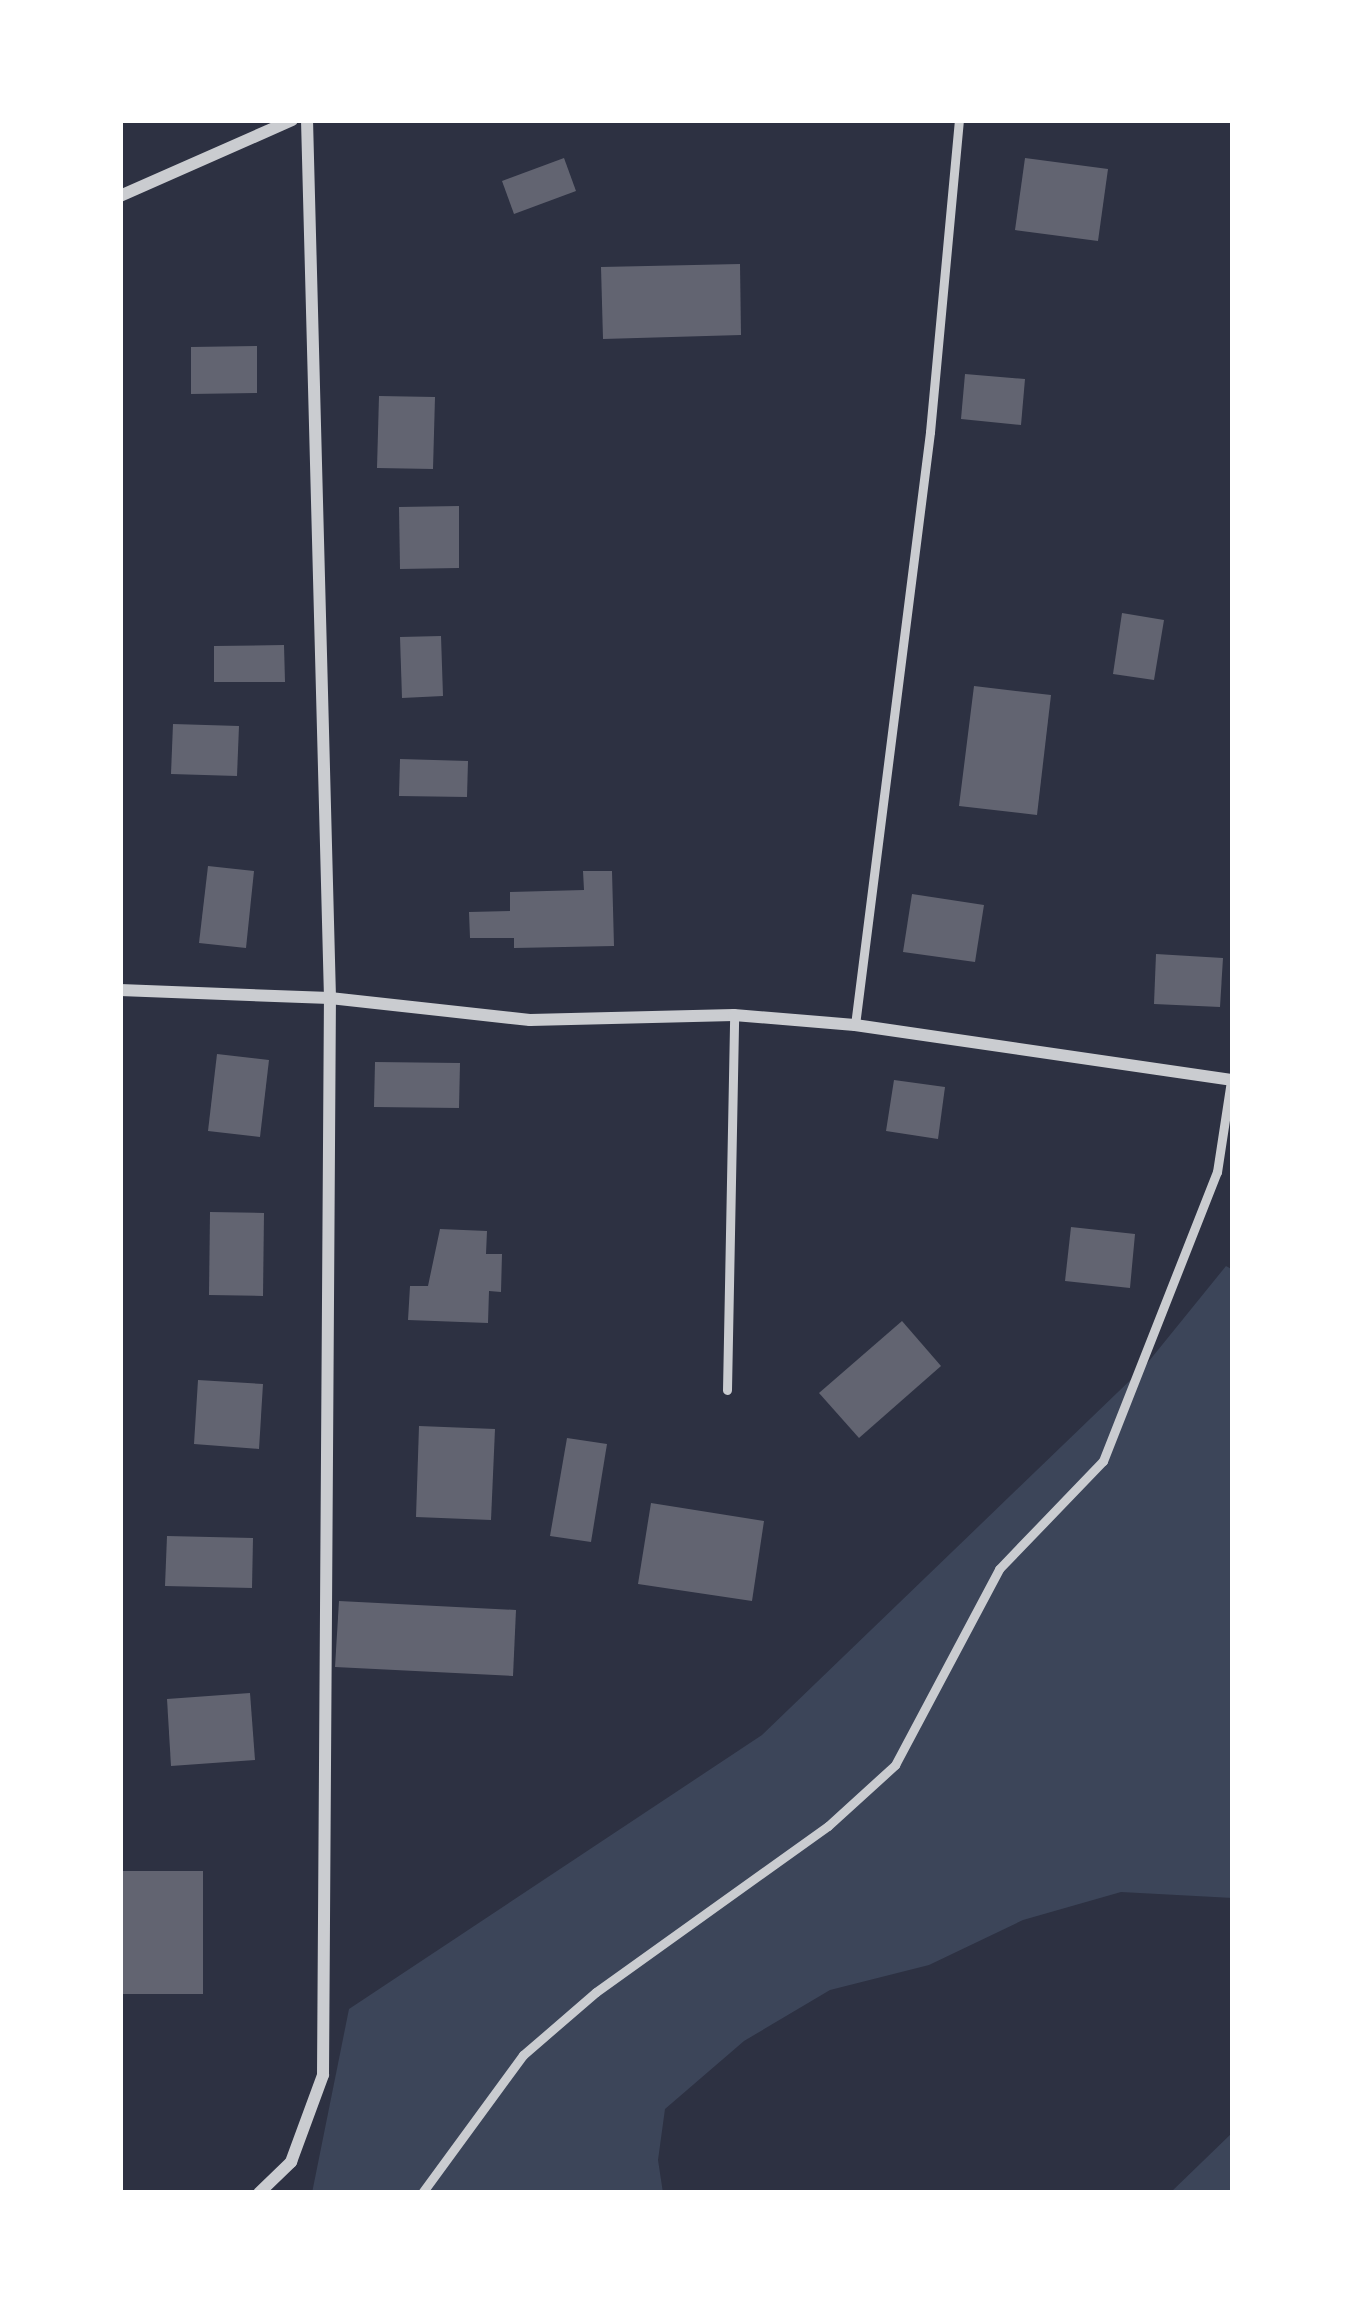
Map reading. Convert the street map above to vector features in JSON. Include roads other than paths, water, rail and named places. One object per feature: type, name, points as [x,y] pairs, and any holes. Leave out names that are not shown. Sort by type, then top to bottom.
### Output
[{"type":"street","points":[[120,196],[292,120]]},
{"type":"street","points":[[259,2193],[291,2162],[323,2075],[330,998],[307,120]]},
{"type":"street","points":[[120,990],[330,998],[530,1020],[734,1015],[855,1024],[1232,1080]]},
{"type":"lane","points":[[855,1024],[930,432],[959,120]]},
{"type":"lane","points":[[727,1390],[734,1015]]},
{"type":"lane","points":[[422,2193],[523,2055],[596,1992],[828,1826],[895,1766],[999,1569],[1103,1461],[1217,1172],[1232,1080]]}]
